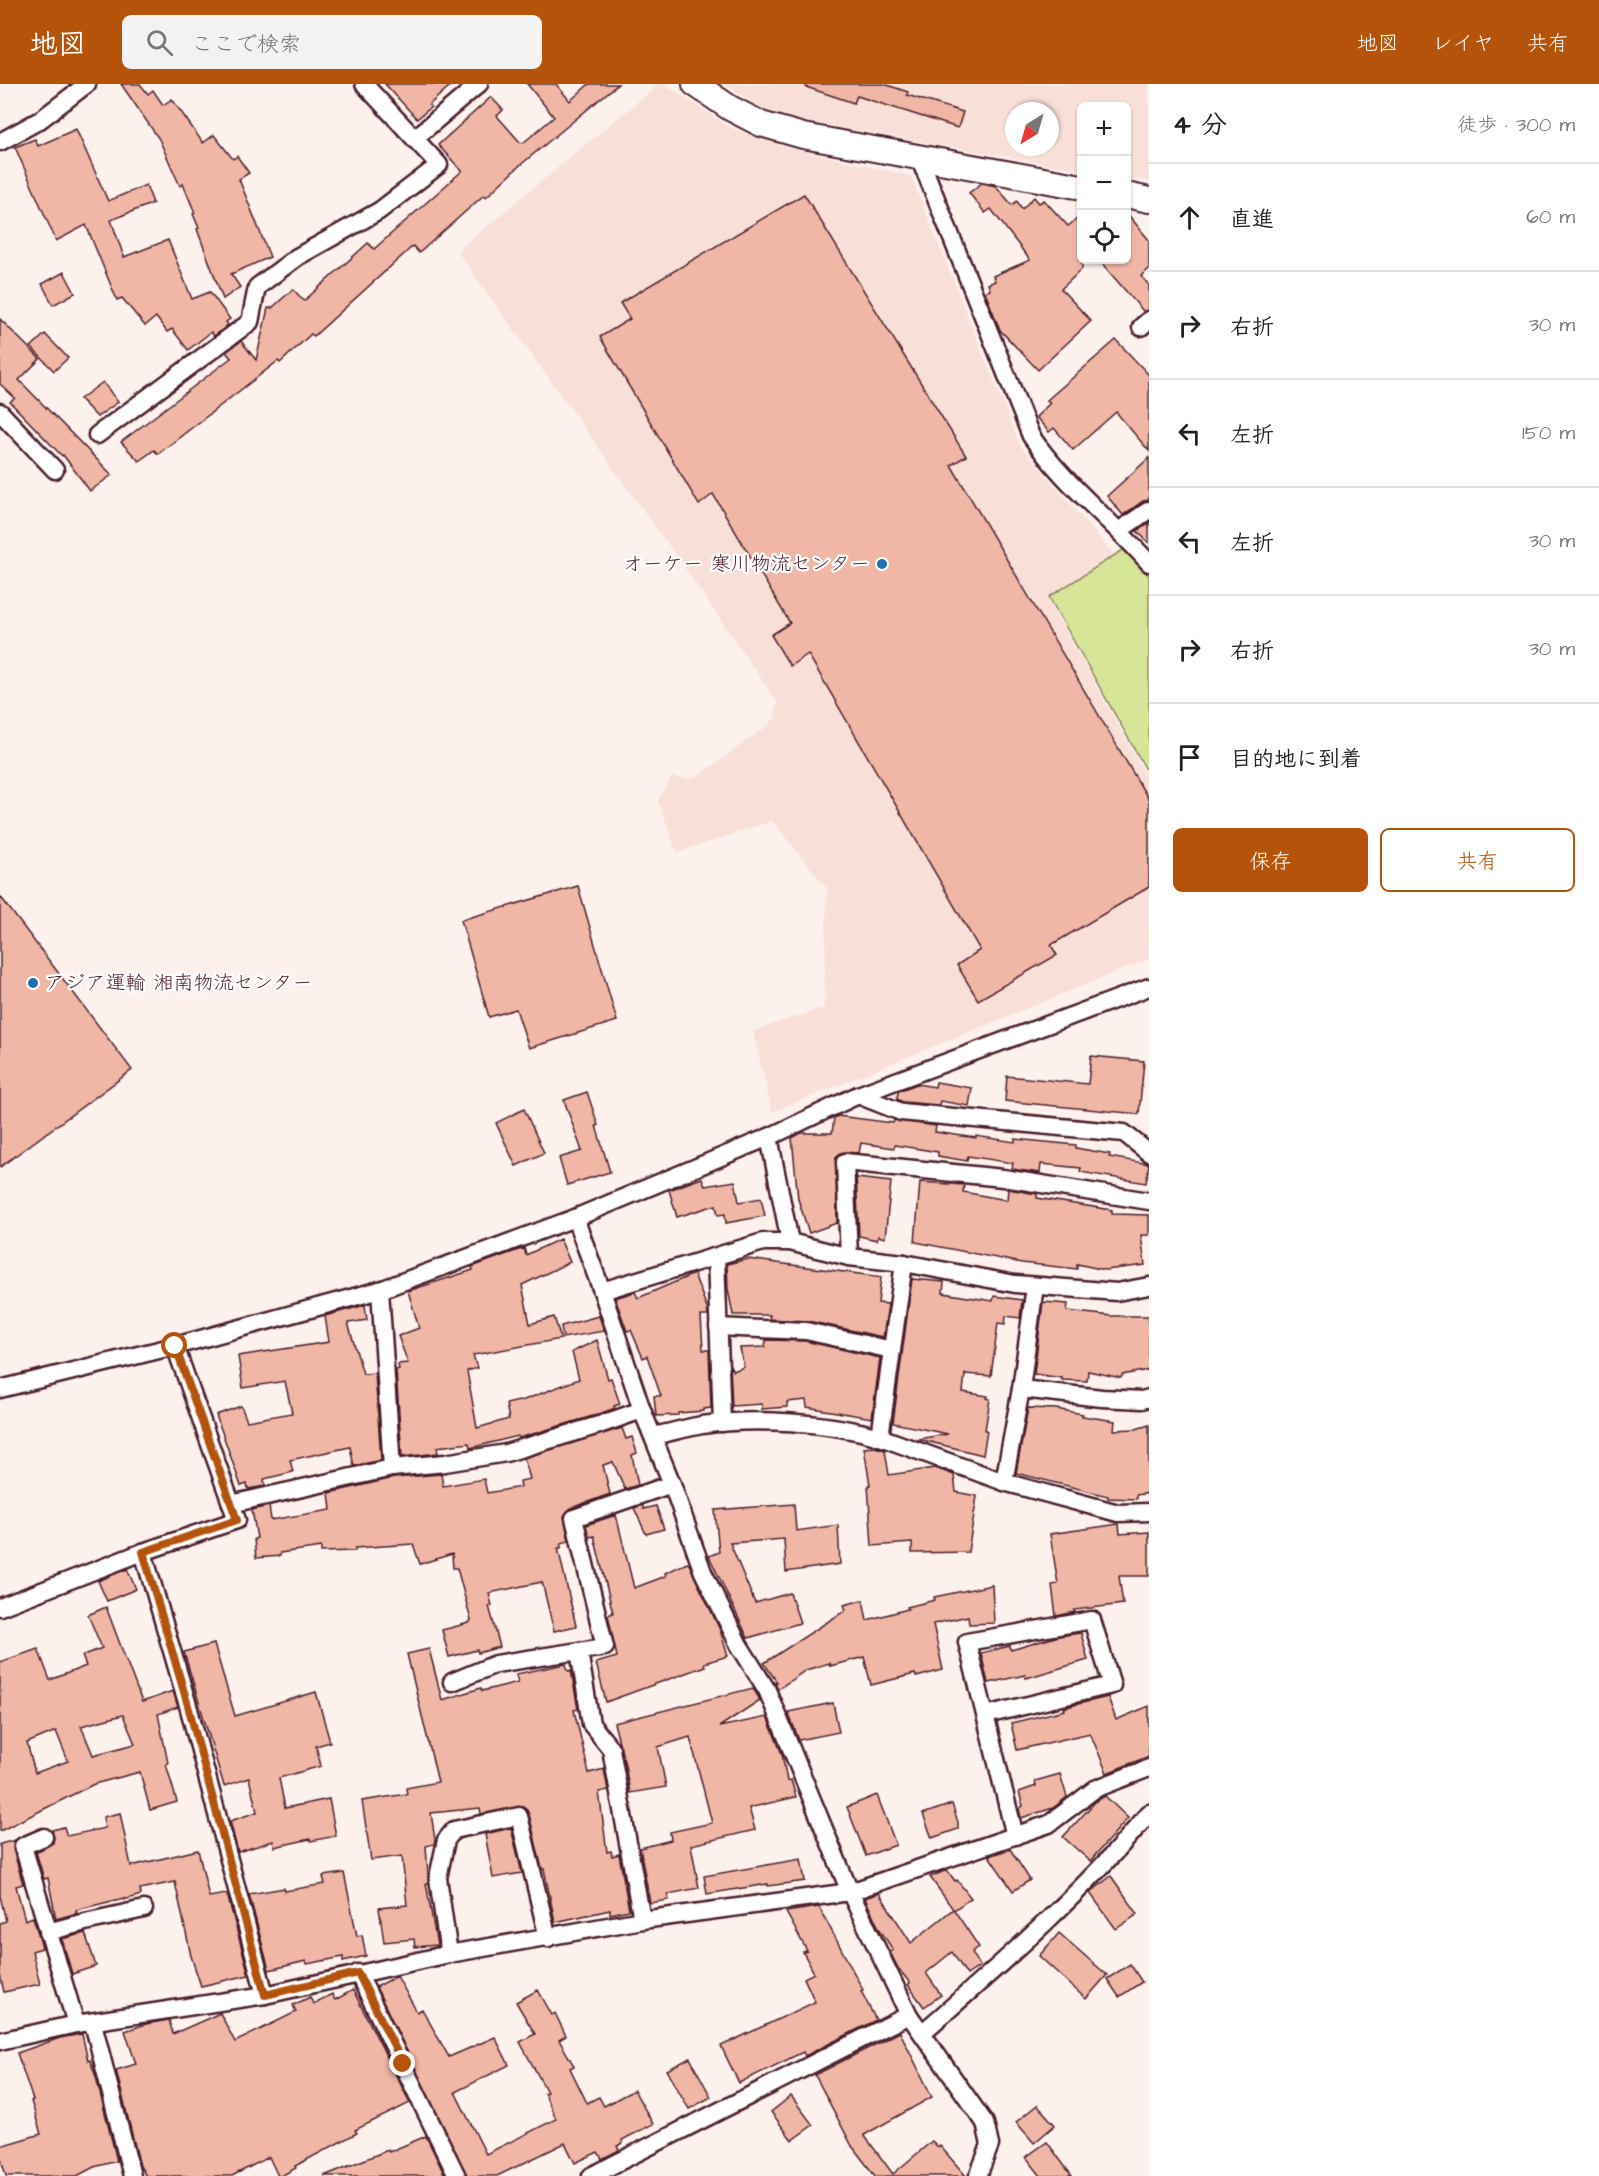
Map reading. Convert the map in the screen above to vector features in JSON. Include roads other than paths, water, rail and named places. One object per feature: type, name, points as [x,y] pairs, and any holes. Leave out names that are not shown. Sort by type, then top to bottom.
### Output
[{"type":"street","points":[[0,142],[40,120],[87,84]]},
{"type":"street","points":[[97,435],[250,322],[257,287],[297,257],[379,211],[439,165],[364,84]]},
{"type":"street","points":[[415,138],[478,84]]},
{"type":"street","points":[[695,84],[730,108],[761,124],[802,136],[1077,186]]},
{"type":"street","points":[[919,156],[1031,436],[1062,475],[1120,530],[1149,562]]},
{"type":"street","points":[[1131,196],[1149,200]]},
{"type":"street","points":[[0,412],[55,470]]},
{"type":"street","points":[[1120,530],[1149,510]]},
{"type":"street","points":[[0,1389],[175,1346],[380,1290],[575,1218],[769,1137],[858,1095],[1149,987]]},
{"type":"street","points":[[858,1095],[902,1112],[1124,1133],[1149,1153]]},
{"type":"street","points":[[769,1137],[790,1242]]},
{"type":"street","points":[[849,1257],[845,1162],[1003,1178],[1149,1201]]},
{"type":"street","points":[[575,1218],[642,1410],[672,1484],[703,1572],[730,1628],[767,1690],[850,1892],[909,2014],[985,2123],[990,2145],[978,2176]]},
{"type":"street","points":[[602,1291],[763,1242],[790,1242],[849,1257],[904,1263],[1015,1284],[1117,1292],[1149,1286]]},
{"type":"street","points":[[716,1257],[722,1423]]},
{"type":"street","points":[[880,1437],[904,1263]]},
{"type":"street","points":[[1004,1482],[1021,1389],[1035,1286]]},
{"type":"street","points":[[380,1290],[392,1468]]},
{"type":"street","points":[[718,1327],[806,1331],[892,1350]]},
{"type":"street","points":[[0,1607],[143,1552],[237,1520],[175,1346]]},
{"type":"street","points":[[1021,1389],[1102,1398],[1142,1400],[1149,1398]]},
{"type":"street","points":[[231,1504],[392,1468],[445,1463],[506,1453],[642,1410]]},
{"type":"street","points":[[652,1436],[701,1426],[756,1421],[824,1426],[880,1437],[1004,1482],[1118,1513],[1149,1512]]},
{"type":"street","points":[[452,1682],[496,1664],[605,1647],[574,1518],[672,1484]]},
{"type":"street","points":[[143,1552],[192,1720],[265,1995]]},
{"type":"street","points":[[986,1715],[1112,1685],[1092,1620],[968,1642],[1015,1836]]},
{"type":"street","points":[[579,1651],[591,1724],[611,1749],[642,1920]]},
{"type":"street","points":[[0,2041],[85,2024],[265,1995],[449,1954],[642,1920],[850,1892],[1049,1824],[1095,1790],[1149,1768]]},
{"type":"street","points":[[922,2033],[1018,1948],[1089,1878],[1149,1813]]},
{"type":"street","points":[[449,1954],[438,1878],[446,1840],[454,1830],[519,1816],[548,1938]]},
{"type":"street","points":[[44,1837],[23,1846],[48,1932],[85,2024],[132,2176]]},
{"type":"street","points":[[48,1932],[144,1909]]},
{"type":"street","points":[[358,1973],[458,2176]]},
{"type":"street","points":[[591,2176],[909,2014]]},
{"type":"place","name":"オーケー 寒川物流センター","points":[[882,564]]},
{"type":"place","name":"アジア運輸 湘南物流センター","points":[[33,983]]}]
